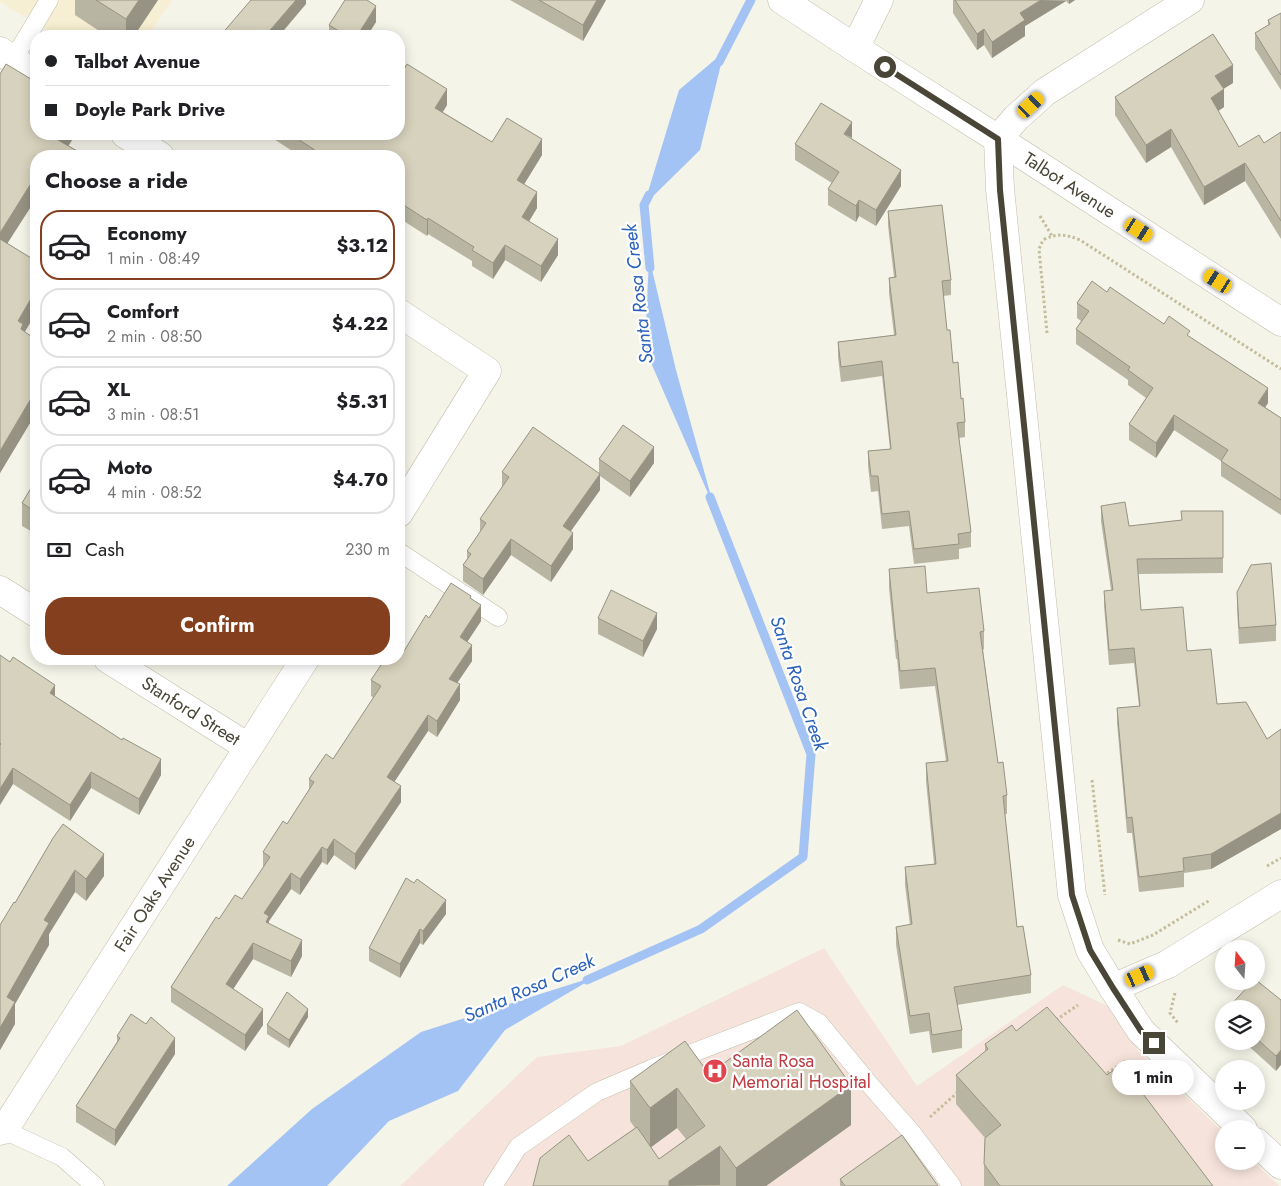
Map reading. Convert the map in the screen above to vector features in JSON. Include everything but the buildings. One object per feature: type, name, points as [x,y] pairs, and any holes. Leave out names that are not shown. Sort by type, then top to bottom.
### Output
[{"type":"street","name":"Talbot Avenue","points":[[782,0],[1281,322]]},
{"type":"street","points":[[845,42],[879,0]]},
{"type":"street","points":[[1190,0],[1045,92],[1016,118],[998,139],[1000,190],[1072,895],[1090,950],[1141,1031],[1234,1120]]},
{"type":"street","points":[[6,56],[30,71]]},
{"type":"street","points":[[135,140],[151,150]]},
{"type":"street","points":[[405,317],[487,371],[405,503]]},
{"type":"street","points":[[0,590],[30,609]]},
{"type":"street","name":"Stanford Street","points":[[117,665],[248,748]]},
{"type":"street","name":"Fair Oaks Avenue","points":[[1,1131],[301,665]]},
{"type":"street","points":[[1113,988],[1168,964],[1281,894]]},
{"type":"street","points":[[1265,1150],[1281,1165]]},
{"type":"lane","points":[[6,56],[49,0]]},
{"type":"lane","points":[[405,556],[498,617]]},
{"type":"lane","points":[[493,1186],[518,1147],[597,1092],[799,1012],[819,1022],[912,1133],[952,1186]]},
{"type":"lane","points":[[1,1131],[62,1157],[95,1186]]},
{"type":"path","points":[[1040,216],[1052,236]]},
{"type":"path","points":[[1048,342],[1039,249],[1043,240],[1052,236],[1066,235],[1080,240],[1281,369]]},
{"type":"path","points":[[1092,777],[1105,896]]},
{"type":"path","points":[[1264,868],[1281,858]]},
{"type":"path","points":[[1115,940],[1130,944],[1153,935],[1213,899]]},
{"type":"path","points":[[1168,964],[1176,990],[1170,1013],[1182,1028]]},
{"type":"path","points":[[1053,1022],[1078,1005]]},
{"type":"path","points":[[1096,1081],[1127,1060]]},
{"type":"path","points":[[935,1125],[929,1117],[958,1092]]},
{"type":"shaded area","points":[[0,0],[172,0],[152,30],[47,30],[0,2]]},
{"type":"shaded area","name":"Santa Rosa Memorial Hospital","points":[[824,948],[917,1086],[1063,985],[1112,1008],[1138,1050],[1215,1124],[1215,1170],[1262,1170],[1279,1186],[400,1186],[537,1057],[621,1046]]},
{"type":"water","points":[[724,52],[700,150],[644,205],[679,90]]},
{"type":"water","points":[[649,257],[676,370],[714,507],[645,349]]},
{"type":"water","points":[[597,976],[505,1030],[458,1091],[389,1121],[327,1186],[227,1186],[312,1109],[421,1032]]},
{"type":"waterway","name":"Santa Rosa Creek","points":[[719,62],[751,0]]},
{"type":"waterway","name":"Santa Rosa Creek","points":[[649,195],[644,205],[650,268]]},
{"type":"waterway","name":"Santa Rosa Creek","points":[[587,980],[701,929],[803,857],[811,754],[710,497]]},
{"type":"place","name":"Santa Rosa Memorial Hospital","points":[[715,1071]]},
{"type":"route","points":[[885,67],[998,139],[1000,190],[1072,895],[1090,950],[1141,1031],[1154,1043]]}]
